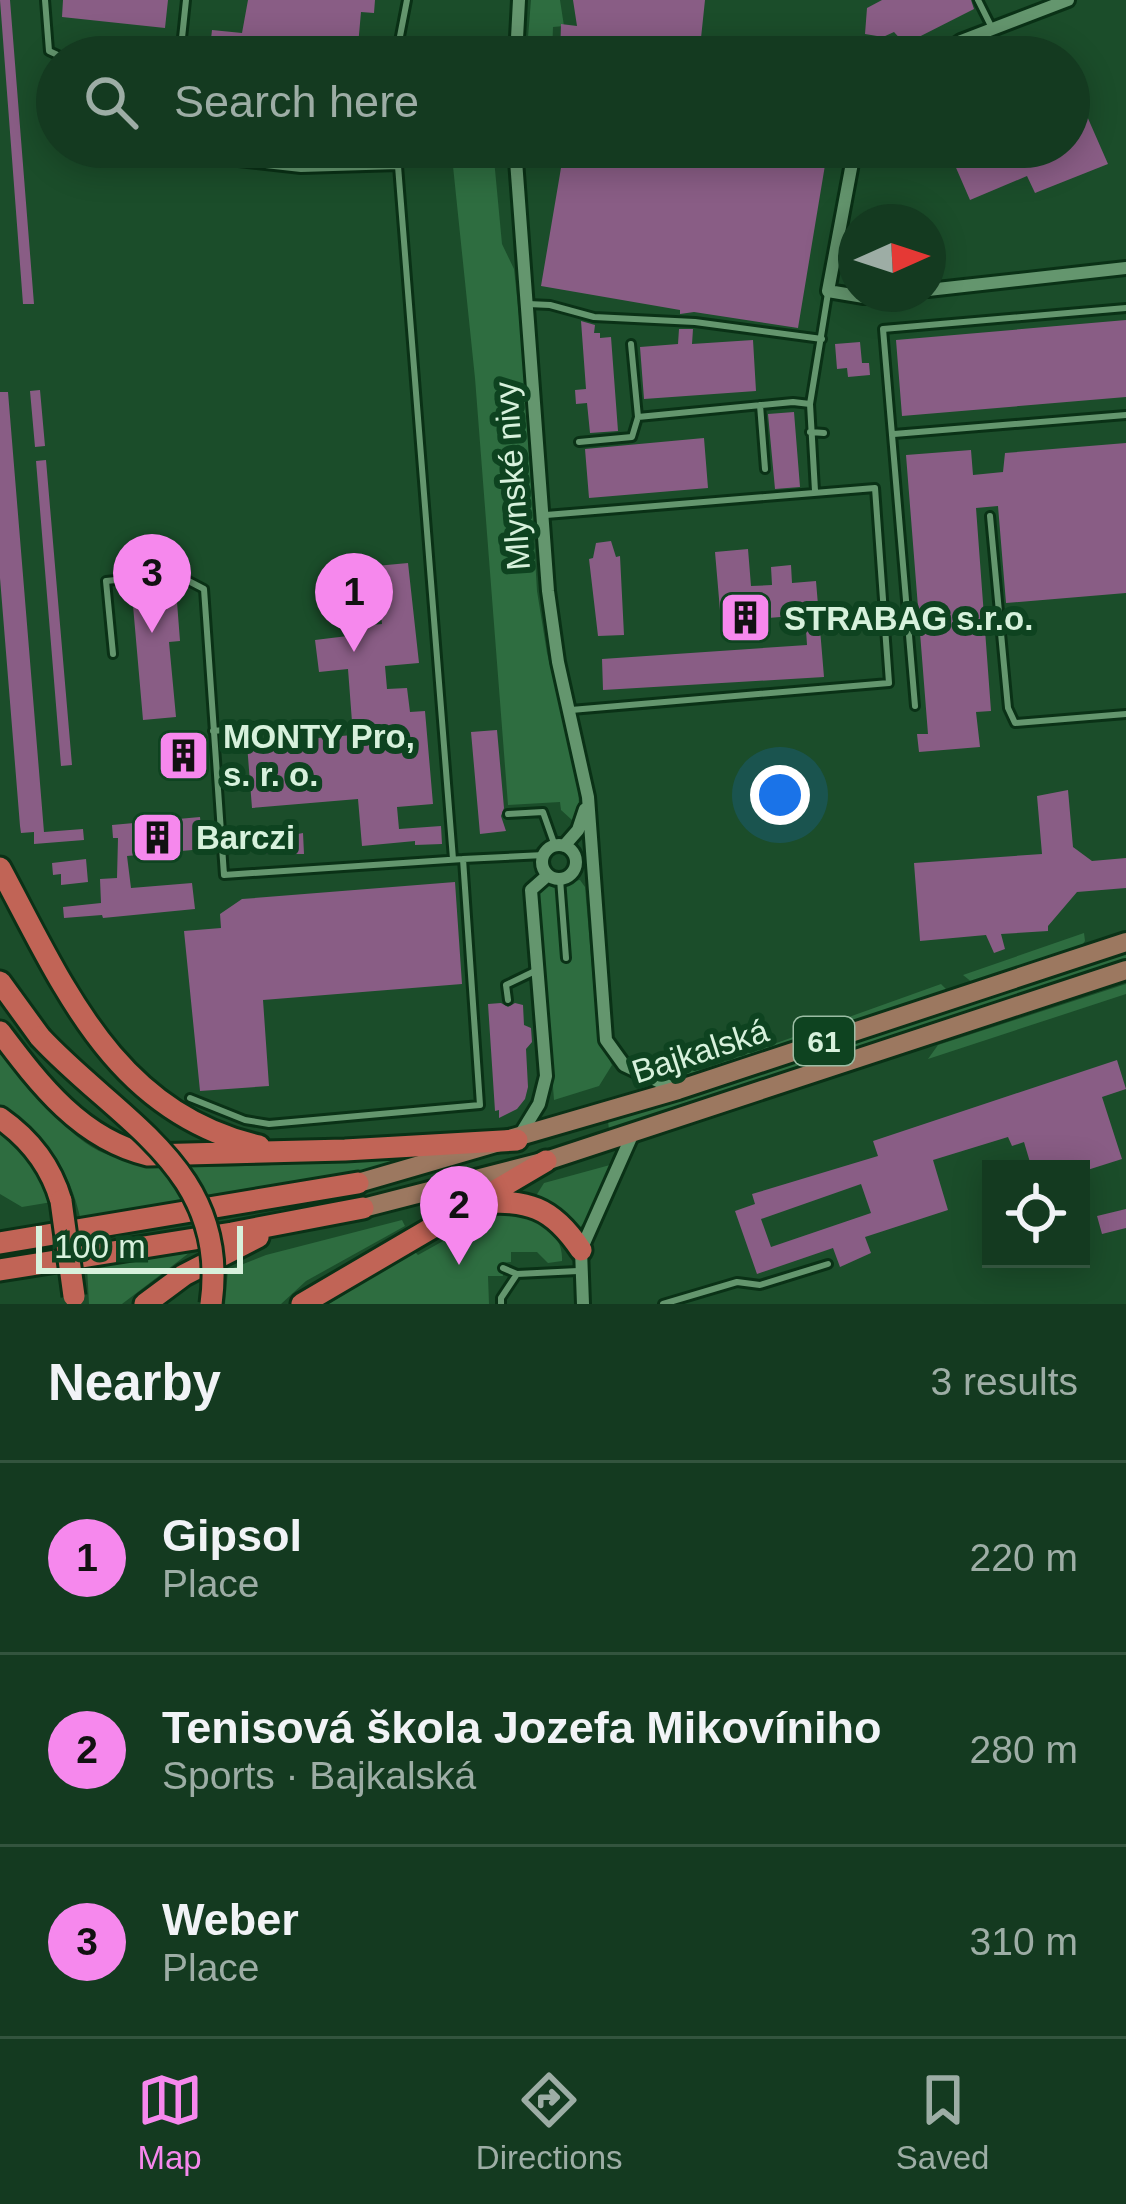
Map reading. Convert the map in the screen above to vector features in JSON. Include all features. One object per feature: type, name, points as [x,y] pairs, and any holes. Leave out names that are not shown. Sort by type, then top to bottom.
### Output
[{"type":"highway","points":[[0,868],[58,977],[103,1048],[145,1089],[217,1133],[277,1150]]},
{"type":"highway","points":[[0,982],[40,1037],[183,1174],[208,1225],[214,1251],[211,1304]]},
{"type":"highway","points":[[0,1032],[9,1049],[77,1122],[123,1149],[176,1155],[517,1140]]},
{"type":"highway","points":[[0,1118],[37,1153],[62,1201],[74,1300]]},
{"type":"highway","name":"61","points":[[302,1304],[546,1161]]},
{"type":"highway","points":[[0,1244],[358,1183]]},
{"type":"highway","points":[[476,1202],[512,1202],[542,1210],[563,1225],[582,1260]]},
{"type":"highway","points":[[0,1270],[363,1208]]},
{"type":"highway","points":[[145,1304],[184,1275],[285,1224]]},
{"type":"main road","points":[[1080,956],[1126,929]]},
{"type":"main road","name":"Bajkalská","points":[[358,1183],[678,1090],[1126,941]]},
{"type":"main road","name":"Bajkalská","points":[[363,1208],[546,1161],[1126,972]]},
{"type":"street","points":[[517,36],[519,0]]},
{"type":"street","points":[[973,36],[1068,0]]},
{"type":"street","name":"Mlynské nivy","points":[[516,168],[552,625],[588,796],[607,1044],[624,1065],[678,1090]]},
{"type":"street","points":[[838,292],[828,290],[851,168]]},
{"type":"street","points":[[946,288],[1126,268]]},
{"type":"street","points":[[562,854],[581,823],[588,796]]},
{"type":"street","points":[[554,877],[542,864],[592,838]]},
{"type":"street","points":[[517,1140],[539,1104],[546,1076],[531,890],[554,877],[570,875],[562,854]]},
{"type":"street","points":[[562,854],[594,886]]},
{"type":"street","points":[[583,1304],[582,1260],[633,1133]]},
{"type":"lane","points":[[45,0],[48,36]]},
{"type":"lane","points":[[182,36],[186,0]]},
{"type":"lane","points":[[400,36],[407,0]]},
{"type":"lane","points":[[978,0],[992,28]]},
{"type":"lane","points":[[284,168],[350,168]]},
{"type":"lane","points":[[398,168],[453,859]]},
{"type":"lane","points":[[814,491],[810,404],[828,290]]},
{"type":"lane","points":[[526,304],[594,317],[695,322],[822,339]]},
{"type":"lane","points":[[915,706],[883,329],[1126,308]]},
{"type":"lane","points":[[579,442],[632,437],[638,417],[631,344]]},
{"type":"lane","points":[[638,417],[810,404]]},
{"type":"lane","points":[[760,405],[765,469]]},
{"type":"lane","points":[[895,434],[1126,416]]},
{"type":"lane","points":[[810,432],[824,433]]},
{"type":"lane","points":[[542,515],[875,488],[889,683],[570,710]]},
{"type":"lane","points":[[990,516],[1008,708],[1015,723],[1126,715]]},
{"type":"lane","points":[[113,654],[106,580],[175,574],[203,589],[224,875],[562,854],[543,812],[508,814]]},
{"type":"lane","points":[[214,731],[267,726]]},
{"type":"lane","points":[[190,1098],[245,1120],[269,1124],[480,1105],[463,859]]},
{"type":"lane","points":[[554,877],[566,958]]},
{"type":"lane","points":[[508,1000],[506,985],[538,970]]},
{"type":"lane","points":[[502,1268],[517,1274],[582,1260]]},
{"type":"lane","points":[[663,1304],[737,1282],[760,1285],[828,1264]]},
{"type":"lane","points":[[501,1304],[517,1274]]},
{"type":"green space","points":[[531,0],[560,0],[564,26],[553,27],[553,36],[528,36]]},
{"type":"green space","points":[[453,168],[495,168],[502,244],[514,269],[537,591],[578,778],[579,807],[572,820],[561,810],[560,802],[508,805],[475,378]]},
{"type":"green space","points":[[580,880],[585,887],[598,1037],[612,1065],[599,1086],[554,1100],[538,891],[548,884]]},
{"type":"green space","points":[[1084,933],[1080,948],[973,983],[963,975]]},
{"type":"green space","points":[[1126,951],[1126,958],[609,1130],[608,1121]]},
{"type":"green space","points":[[941,984],[948,991],[708,1073],[665,1075],[642,1068],[701,1070]]},
{"type":"green space","points":[[1126,984],[1126,994],[928,1059],[938,1045]]},
{"type":"green space","points":[[0,1054],[84,1142],[128,1160],[266,1165],[442,1151],[337,1178],[81,1221],[70,1185],[53,1154],[0,1105]]},
{"type":"green space","points":[[0,1128],[31,1162],[52,1202],[22,1207],[0,1194]]},
{"type":"green space","points":[[610,1165],[578,1230],[534,1199],[544,1183]]},
{"type":"green space","points":[[500,1215],[543,1226],[557,1240],[562,1261],[548,1263],[537,1252],[511,1252],[511,1262],[502,1263],[503,1276],[488,1276],[489,1304],[329,1304],[414,1251],[418,1255]]},
{"type":"green space","points":[[402,1220],[405,1226],[306,1281],[281,1304],[225,1304],[228,1270],[266,1255]]},
{"type":"green space","points":[[189,1253],[122,1304],[89,1304],[87,1266]]},
{"type":"building","points":[[0,0],[10,0],[34,304],[23,304]]},
{"type":"building","points":[[63,0],[168,0],[165,28],[62,17]]},
{"type":"building","points":[[248,0],[375,0],[374,13],[361,12],[359,36],[211,36],[212,30],[242,33]]},
{"type":"building","points":[[573,0],[705,0],[701,36],[561,36],[561,24],[577,26]]},
{"type":"building","points":[[882,0],[971,0],[974,9],[921,36],[894,32],[877,36],[865,34],[867,8]]},
{"type":"building","points":[[1090,123],[1108,164],[1035,193],[1027,176],[970,200],[956,168],[1090,168]]},
{"type":"building","points":[[561,168],[825,168],[798,328],[694,312],[680,314],[680,310],[541,286]]},
{"type":"building","points":[[1126,320],[1126,397],[902,416],[896,340]]},
{"type":"building","points":[[581,321],[595,325],[594,333],[600,333],[600,338],[611,337],[618,431],[590,433],[587,403],[576,404],[575,390],[586,389]]},
{"type":"building","points":[[679,329],[693,329],[692,344],[753,340],[756,391],[644,399],[640,347],[678,344]]},
{"type":"building","points":[[860,342],[862,363],[869,363],[870,375],[848,377],[847,368],[837,369],[835,344]]},
{"type":"building","points":[[40,390],[45,446],[35,447],[30,391]]},
{"type":"building","points":[[0,392],[8,392],[44,832],[83,829],[84,840],[34,844],[34,832],[21,833],[0,578]]},
{"type":"building","points":[[794,412],[800,487],[775,489],[768,414]]},
{"type":"building","points":[[704,438],[708,488],[589,498],[585,449]]},
{"type":"building","points":[[1126,443],[1126,593],[1006,603],[998,506],[976,508],[991,711],[976,712],[980,747],[919,752],[917,734],[928,734],[906,455],[971,450],[973,475],[1003,472],[1005,453]]},
{"type":"building","points":[[46,460],[72,765],[61,766],[36,461]]},
{"type":"building","points":[[611,541],[616,557],[620,556],[624,635],[598,636],[589,559],[596,543]]},
{"type":"building","name":"STRABAG s.r.o.","points":[[748,549],[751,586],[772,585],[771,567],[791,565],[792,583],[816,581],[824,677],[603,690],[602,659],[807,645],[805,615],[721,622],[715,552]]},
{"type":"building","points":[[408,563],[419,663],[385,666],[387,689],[407,688],[410,712],[425,711],[433,804],[397,807],[399,829],[441,826],[442,844],[415,845],[415,841],[362,846],[358,799],[252,808],[247,744],[353,735],[348,669],[319,672],[315,640],[364,634],[363,626],[382,624],[376,566]]},
{"type":"building","points":[[164,591],[166,604],[177,602],[180,641],[169,642],[176,717],[143,720],[132,594]]},
{"type":"building","points":[[497,730],[501,816],[506,831],[480,834],[471,732]]},
{"type":"building","name":"MONTY Pro, s. r. o.","points":[[195,735],[197,773],[174,774],[171,736]]},
{"type":"building","points":[[1068,790],[1073,847],[1092,861],[1126,858],[1126,888],[1077,892],[1048,931],[1001,934],[1005,949],[994,953],[986,935],[920,941],[914,863],[1042,854],[1037,796]]},
{"type":"building","points":[[200,817],[203,849],[127,856],[131,888],[192,883],[195,909],[64,918],[63,907],[101,903],[100,879],[117,878],[118,838],[113,838],[112,825]]},
{"type":"building","points":[[303,833],[304,854],[257,854],[256,842]]},
{"type":"building","points":[[86,859],[88,882],[61,885],[61,874],[53,875],[52,863]]},
{"type":"building","points":[[455,882],[462,984],[263,1000],[269,1086],[200,1091],[184,931],[221,928],[220,914],[242,899]]},
{"type":"building","points":[[488,1004],[523,1005],[524,1025],[531,1028],[532,1042],[526,1049],[525,1099],[499,1118]]},
{"type":"building","points":[[1117,1060],[1126,1089],[1102,1097],[1122,1159],[1090,1169],[1090,1160],[1029,1160],[1024,1142],[1012,1146],[1008,1137],[933,1160],[948,1210],[865,1237],[871,1253],[840,1267],[833,1248],[757,1274],[735,1211],[755,1204],[752,1194],[878,1156],[873,1141]],"holes":[[[861,1184],[871,1213],[771,1247],[761,1219]]]},
{"type":"building","points":[[1126,1209],[1126,1228],[1102,1234],[1097,1216]]},
{"type":"place","name":"STRABAG s.r.o.","points":[[745,618]]},
{"type":"place","name":"Weber","points":[[152,633]]},
{"type":"place","name":"Gipsol","points":[[354,652]]},
{"type":"place","name":"MONTY Pro, s. r. o.","points":[[184,755]]},
{"type":"place","name":"Barczi","points":[[157,837]]},
{"type":"place","name":"Tenisová škola Jozefa Mikovíniho","points":[[459,1265]]}]
